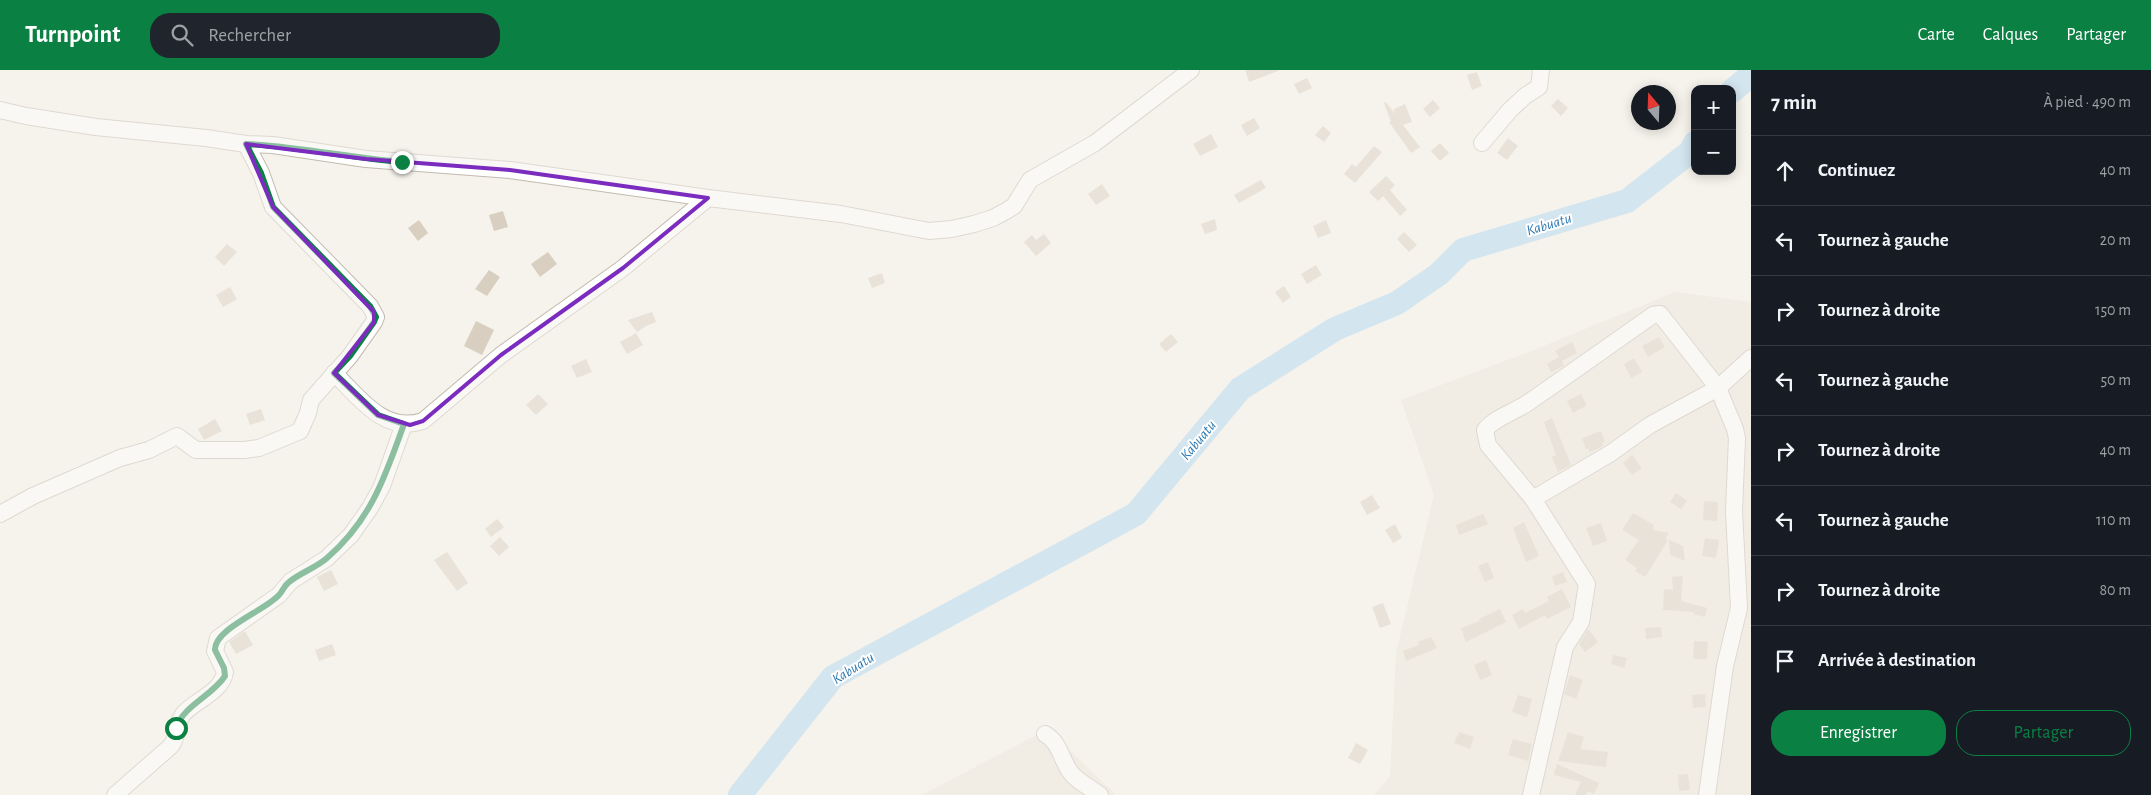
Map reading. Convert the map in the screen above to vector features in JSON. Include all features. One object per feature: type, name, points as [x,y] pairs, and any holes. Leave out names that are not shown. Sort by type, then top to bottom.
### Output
[{"type":"street","points":[[0,110],[96,127],[246,144],[273,145],[366,159],[510,170],[708,198],[842,214],[929,231],[967,226],[993,218],[1014,206],[1030,180],[1095,143],[1191,70]]},
{"type":"street","points":[[1482,143],[1510,110],[1525,96],[1539,87],[1541,70]]},
{"type":"street","points":[[0,514],[33,496],[120,458],[149,450],[177,436],[196,450],[259,448],[300,431],[308,413],[311,400],[350,356],[374,322],[376,317],[370,306],[273,207],[261,173],[246,144]]},
{"type":"street","points":[[334,373],[378,415],[410,425],[422,421],[436,412],[456,392],[502,355],[623,268],[708,198]]},
{"type":"street","points":[[1531,795],[1565,647],[1581,622],[1587,584],[1533,499],[1488,445],[1484,430],[1580,368],[1653,316],[1660,314],[1718,388],[1737,438],[1734,511],[1739,608],[1725,666],[1707,795]]},
{"type":"street","points":[[1533,499],[1611,453],[1650,425],[1718,388],[1751,358]]},
{"type":"street","points":[[115,795],[171,746],[175,741],[179,720],[185,712],[215,689],[222,681],[225,672],[215,650],[218,638],[279,595],[291,580],[326,559],[350,534],[370,508],[382,486],[404,424]]},
{"type":"street","points":[[1045,734],[1052,738],[1074,777],[1100,795]]},
{"type":"highlighted area","points":[[246,144],[366,159],[510,170],[708,198],[623,268],[501,355],[423,421],[410,425],[378,415],[334,373],[374,322],[374,312],[273,207]]},
{"type":"shaded area","points":[[1675,292],[1751,302],[1751,795],[1374,795],[1390,776],[1396,653],[1434,495],[1401,400],[1534,350]]},
{"type":"shaded area","points":[[1048,729],[1116,795],[922,795]]},
{"type":"building","points":[[1245,70],[1277,70],[1278,71],[1249,82]]},
{"type":"building","points":[[1477,72],[1482,86],[1472,90],[1467,75]]},
{"type":"building","points":[[1307,78],[1312,88],[1299,94],[1294,84]]},
{"type":"building","points":[[1558,99],[1568,108],[1561,116],[1551,106]]},
{"type":"building","points":[[1433,100],[1440,108],[1430,117],[1423,109]]},
{"type":"building","points":[[1386,102],[1395,114],[1394,109],[1405,104],[1412,122],[1403,125],[1420,147],[1411,153],[1389,122],[1391,122],[1384,103]]},
{"type":"building","points":[[1254,118],[1260,128],[1247,136],[1241,125]]},
{"type":"building","points":[[1323,126],[1331,133],[1324,142],[1315,135]]},
{"type":"building","points":[[1211,134],[1218,147],[1200,156],[1193,144]]},
{"type":"building","points":[[1508,138],[1518,146],[1507,160],[1497,153]]},
{"type":"building","points":[[1440,143],[1449,153],[1440,161],[1431,151]]},
{"type":"building","points":[[1374,146],[1382,152],[1355,183],[1344,174],[1352,164],[1356,167]]},
{"type":"building","points":[[1386,176],[1395,185],[1390,190],[1407,210],[1400,216],[1383,196],[1378,201],[1369,192]]},
{"type":"building","points":[[1261,180],[1266,188],[1239,203],[1234,195]]},
{"type":"building","points":[[1102,184],[1110,196],[1096,205],[1088,194]]},
{"type":"building","points":[[503,211],[508,227],[494,231],[489,215]]},
{"type":"building","points":[[1215,219],[1217,230],[1205,234],[1201,224]]},
{"type":"building","points":[[419,220],[428,233],[418,241],[408,228]]},
{"type":"building","points":[[1326,220],[1331,233],[1318,238],[1313,226]]},
{"type":"building","points":[[1404,232],[1417,245],[1409,252],[1397,239]]},
{"type":"building","points":[[1044,234],[1051,243],[1036,256],[1024,242],[1032,235],[1036,240]]},
{"type":"building","points":[[227,244],[237,252],[224,266],[215,257]]},
{"type":"building","points":[[548,252],[557,264],[540,277],[531,264]]},
{"type":"building","points":[[1316,265],[1322,275],[1307,284],[1301,274]]},
{"type":"building","points":[[489,270],[500,277],[487,296],[475,289]]},
{"type":"building","points":[[882,273],[885,283],[872,288],[868,278]]},
{"type":"building","points":[[1284,286],[1291,297],[1283,303],[1275,292]]},
{"type":"building","points":[[230,287],[237,299],[223,307],[216,295]]},
{"type":"building","points":[[652,312],[656,322],[637,332],[628,320]]},
{"type":"building","points":[[476,321],[494,330],[482,355],[464,346]]},
{"type":"building","points":[[636,333],[643,345],[627,354],[620,342]]},
{"type":"building","points":[[1171,334],[1178,342],[1166,352],[1159,344]]},
{"type":"building","points":[[1659,337],[1665,347],[1648,357],[1642,346]]},
{"type":"building","points":[[1572,342],[1577,353],[1562,361],[1564,366],[1551,372],[1547,364],[1559,357],[1555,351]]},
{"type":"building","points":[[1634,358],[1642,372],[1631,378],[1624,364]]},
{"type":"building","points":[[586,359],[592,372],[577,378],[571,366]]},
{"type":"building","points":[[538,394],[548,404],[536,415],[526,405]]},
{"type":"building","points":[[1581,394],[1587,405],[1573,413],[1567,401]]},
{"type":"building","points":[[261,409],[265,420],[250,425],[246,414]]},
{"type":"building","points":[[1552,418],[1571,465],[1558,472],[1552,457],[1556,455],[1544,422]]},
{"type":"building","points":[[215,419],[222,431],[204,440],[198,429]]},
{"type":"building","points":[[1601,431],[1605,442],[1602,443],[1603,446],[1590,452],[1588,448],[1586,449],[1582,438]]},
{"type":"building","points":[[1632,455],[1642,468],[1632,475],[1623,463]]},
{"type":"building","points":[[1676,493],[1687,501],[1681,509],[1670,502]]},
{"type":"building","points":[[1372,495],[1380,508],[1367,515],[1360,502]]},
{"type":"building","points":[[1704,501],[1718,502],[1717,521],[1703,520]]},
{"type":"building","points":[[1633,513],[1654,525],[1653,530],[1669,533],[1665,539],[1668,540],[1645,577],[1635,571],[1637,568],[1625,560],[1639,540],[1622,530]]},
{"type":"building","points":[[1483,514],[1488,524],[1459,535],[1456,525]]},
{"type":"building","points":[[497,519],[504,527],[491,537],[485,529]]},
{"type":"building","points":[[1524,522],[1539,556],[1526,562],[1513,528]]},
{"type":"building","points":[[1601,523],[1607,541],[1593,546],[1586,528]]},
{"type":"building","points":[[1395,524],[1402,538],[1393,543],[1385,530]]},
{"type":"building","points":[[500,537],[509,547],[499,556],[490,546]]},
{"type":"building","points":[[1705,538],[1719,540],[1716,558],[1702,556]]},
{"type":"building","points":[[1669,540],[1683,546],[1685,561],[1670,555]]},
{"type":"building","points":[[447,552],[468,583],[457,591],[434,560]]},
{"type":"building","points":[[1488,562],[1494,578],[1485,582],[1478,566]]},
{"type":"building","points":[[331,570],[338,584],[324,591],[317,577]]},
{"type":"building","points":[[1563,572],[1567,582],[1555,586],[1552,577]]},
{"type":"building","points":[[1683,576],[1681,601],[1707,608],[1705,617],[1693,614],[1694,612],[1663,610],[1664,589],[1673,590],[1672,577]]},
{"type":"building","points":[[1562,589],[1571,607],[1547,619],[1545,615],[1519,629],[1512,615],[1523,609],[1525,613],[1549,601],[1547,597]]},
{"type":"building","points":[[1383,603],[1391,624],[1380,628],[1372,607]]},
{"type":"building","points":[[1500,609],[1506,622],[1466,642],[1461,628],[1480,621],[1479,619]]},
{"type":"building","points":[[1661,627],[1662,637],[1646,639],[1645,628]]},
{"type":"building","points":[[1588,629],[1598,642],[1585,652],[1579,644]]},
{"type":"building","points":[[245,631],[253,645],[236,654],[229,642]]},
{"type":"building","points":[[1431,637],[1437,648],[1406,661],[1403,651],[1419,645],[1418,642]]},
{"type":"building","points":[[1694,641],[1708,642],[1707,659],[1693,659]]},
{"type":"building","points":[[332,644],[336,655],[319,661],[315,650]]},
{"type":"building","points":[[1613,655],[1627,658],[1624,668],[1611,664]]},
{"type":"building","points":[[1486,660],[1492,675],[1480,680],[1474,665]]},
{"type":"building","points":[[1570,675],[1583,680],[1576,699],[1564,694]]},
{"type":"building","points":[[1705,694],[1706,707],[1693,708],[1692,695]]},
{"type":"building","points":[[1518,695],[1532,699],[1527,717],[1512,712]]},
{"type":"building","points":[[1459,732],[1474,737],[1470,749],[1454,743]]},
{"type":"building","points":[[1568,732],[1584,737],[1580,749],[1608,752],[1606,767],[1558,761]]},
{"type":"building","points":[[1513,739],[1532,744],[1528,761],[1508,755]]},
{"type":"building","points":[[1356,743],[1368,750],[1360,764],[1348,758]]},
{"type":"building","points":[[1557,764],[1599,783],[1594,794],[1588,791],[1586,795],[1575,795],[1581,782],[1554,775]]},
{"type":"building","points":[[1688,774],[1690,790],[1679,791],[1678,775]]},
{"type":"waterway","name":"Kabuatu","points":[[1736,88],[1751,75]]},
{"type":"waterway","name":"Kabuatu","points":[[740,795],[833,677],[1136,514],[1240,389],[1335,329],[1397,303],[1439,274],[1463,250],[1627,201],[1691,150]]},
{"type":"route","points":[[176,728],[185,712],[215,689],[225,676],[224,668],[214,647],[218,638],[279,595],[291,580],[326,559],[350,534],[370,508],[382,486],[404,424],[395,423],[378,415],[334,373],[350,356],[376,317],[370,306],[273,207],[261,173],[246,144],[273,145],[366,159],[402,162]]}]
